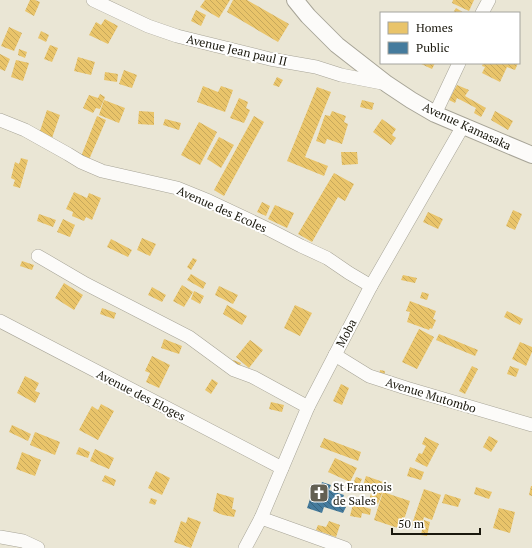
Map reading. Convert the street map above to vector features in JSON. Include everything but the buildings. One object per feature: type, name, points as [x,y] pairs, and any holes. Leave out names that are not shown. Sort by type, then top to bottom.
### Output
[{"type":"street","name":"Avenue Jean paul II","points":[[93,0],[148,26],[177,36],[270,59],[316,67],[341,75],[387,84]]},
{"type":"street","name":"Avenue Kamasaka","points":[[295,0],[308,16],[337,45],[387,84],[411,100],[435,114],[532,156]]},
{"type":"street","points":[[483,12],[489,0]]},
{"type":"street","points":[[435,114],[459,64]]},
{"type":"street","name":"Avenue des Ecoles","points":[[0,120],[24,130],[81,162],[102,171],[177,188],[209,201],[327,258],[372,286]]},
{"type":"street","name":"Moba","points":[[246,548],[261,518],[308,407],[372,286],[463,126]]},
{"type":"street","points":[[38,256],[86,284],[189,338],[234,370],[253,377],[308,407]]},
{"type":"street","name":"Avenue des Eloges","points":[[0,321],[282,468]]},
{"type":"street","name":"Avenue Mutombo","points":[[335,355],[368,376],[532,425]]},
{"type":"street","points":[[261,518],[345,548]]},
{"type":"street","points":[[0,537],[23,541],[38,548]]},
{"type":"place","name":"St François de Sales","points":[[319,493]]}]
